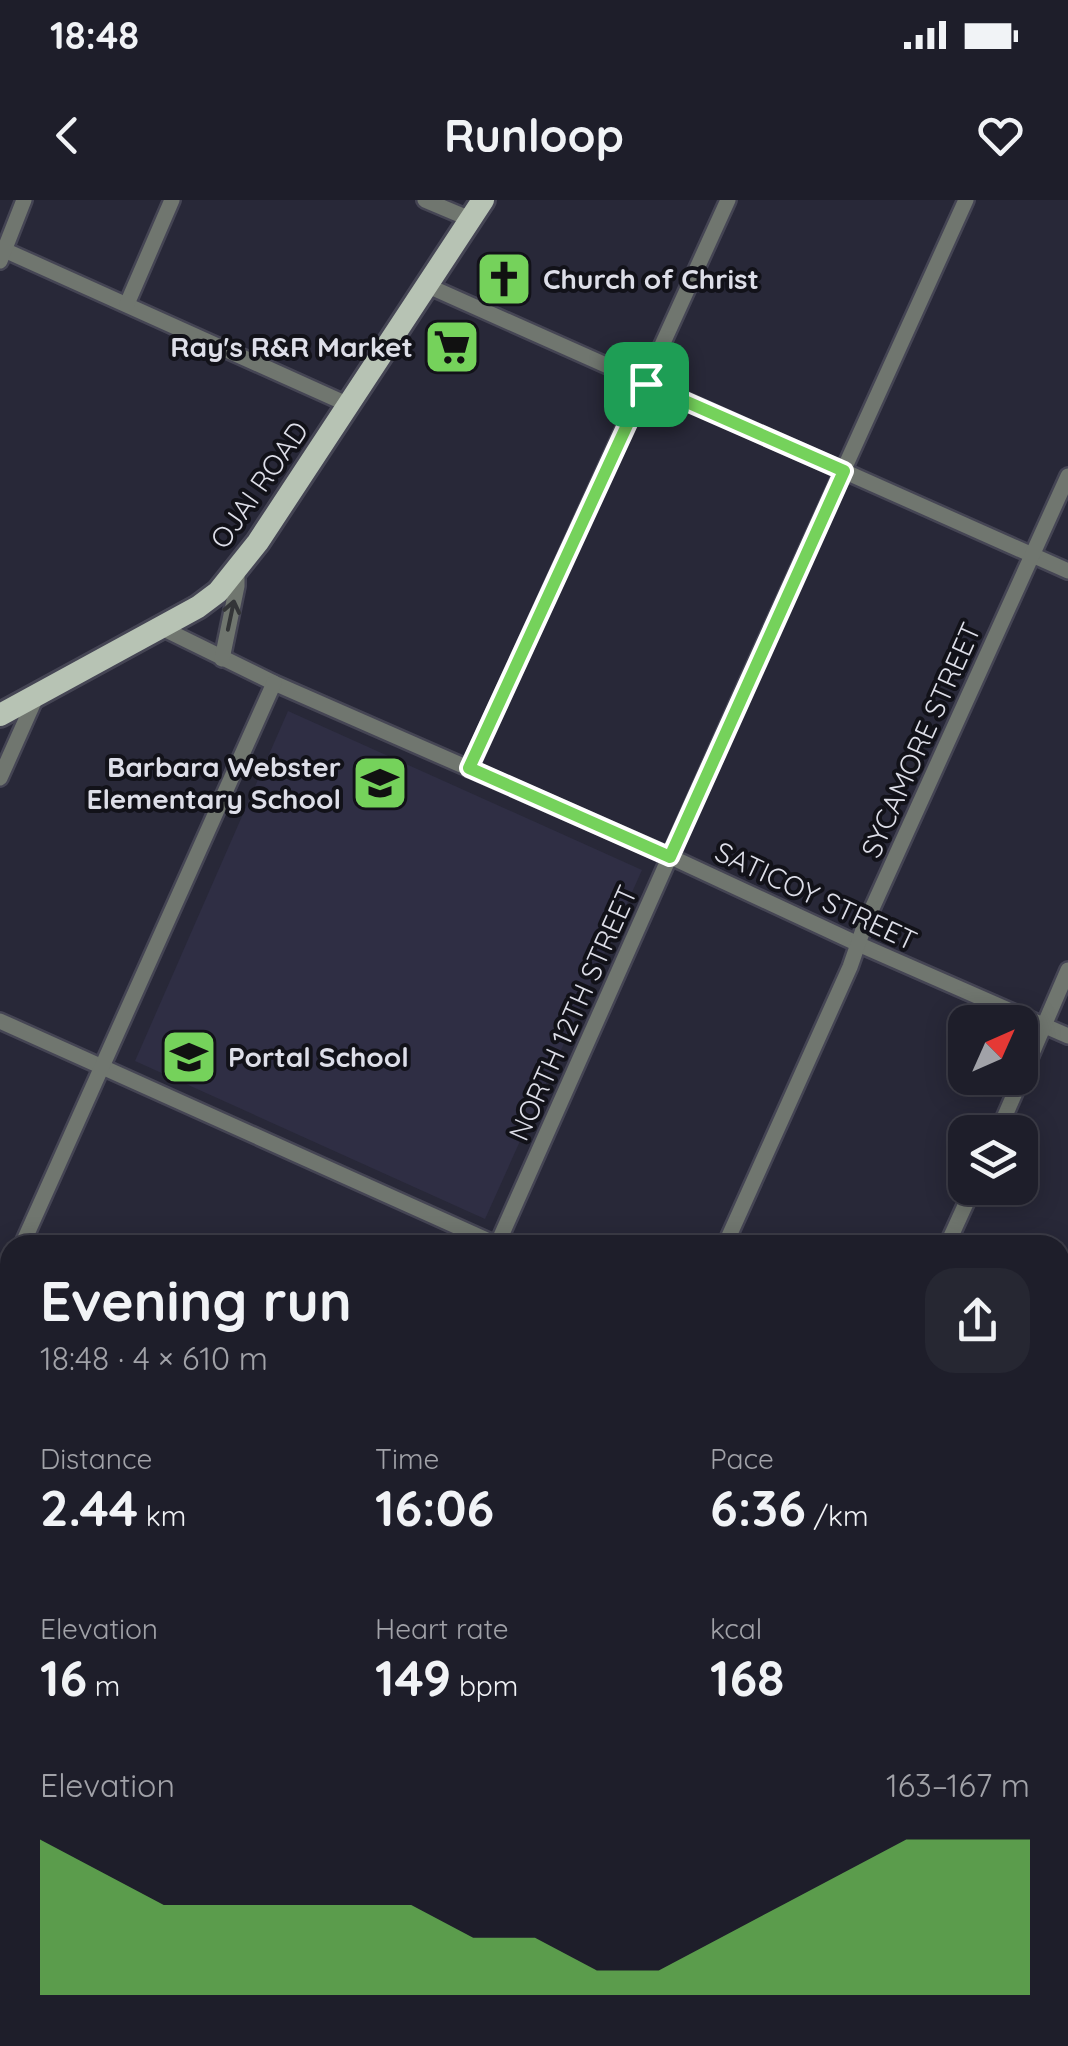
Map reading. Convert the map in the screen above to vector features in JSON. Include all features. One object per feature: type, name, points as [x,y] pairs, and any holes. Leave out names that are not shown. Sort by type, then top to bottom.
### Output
[{"type":"main road","name":"OJAI ROAD","points":[[0,715],[162,628],[218,592],[349,405],[476,210]]},
{"type":"street","points":[[24,200],[2,253],[127,304],[349,405]]},
{"type":"street","points":[[127,304],[172,200]]},
{"type":"street","points":[[426,200],[476,210]]},
{"type":"street","points":[[469,768],[728,200]]},
{"type":"street","name":"NORTH 12TH STREET","points":[[501,1235],[966,200]]},
{"type":"street","points":[[426,285],[1068,571]]},
{"type":"street","name":"SYCAMORE STREET","points":[[729,1235],[1068,476]]},
{"type":"street","points":[[222,660],[238,586],[237,570]]},
{"type":"street","name":"SATICOY STREET","points":[[162,628],[222,660],[1068,1036]]},
{"type":"street","points":[[27,1235],[274,683]]},
{"type":"street","points":[[0,778],[38,694]]},
{"type":"street","points":[[1005,1115],[1068,970]]},
{"type":"street","points":[[0,1021],[475,1235]]},
{"type":"street","points":[[952,1235],[966,1205]]},
{"type":"shaded area","points":[[288,711],[642,870],[485,1219],[135,1061]]},
{"type":"place","name":"Church of Christ","points":[[504,279]]},
{"type":"place","name":"Ray's R&R Market","points":[[452,347]]},
{"type":"place","name":"Barbara Webster Elementary School","points":[[380,783]]},
{"type":"place","name":"Portal School","points":[[189,1057]]},
{"type":"route","points":[[646,384],[844,471],[670,857],[469,768],[646,384]]}]
